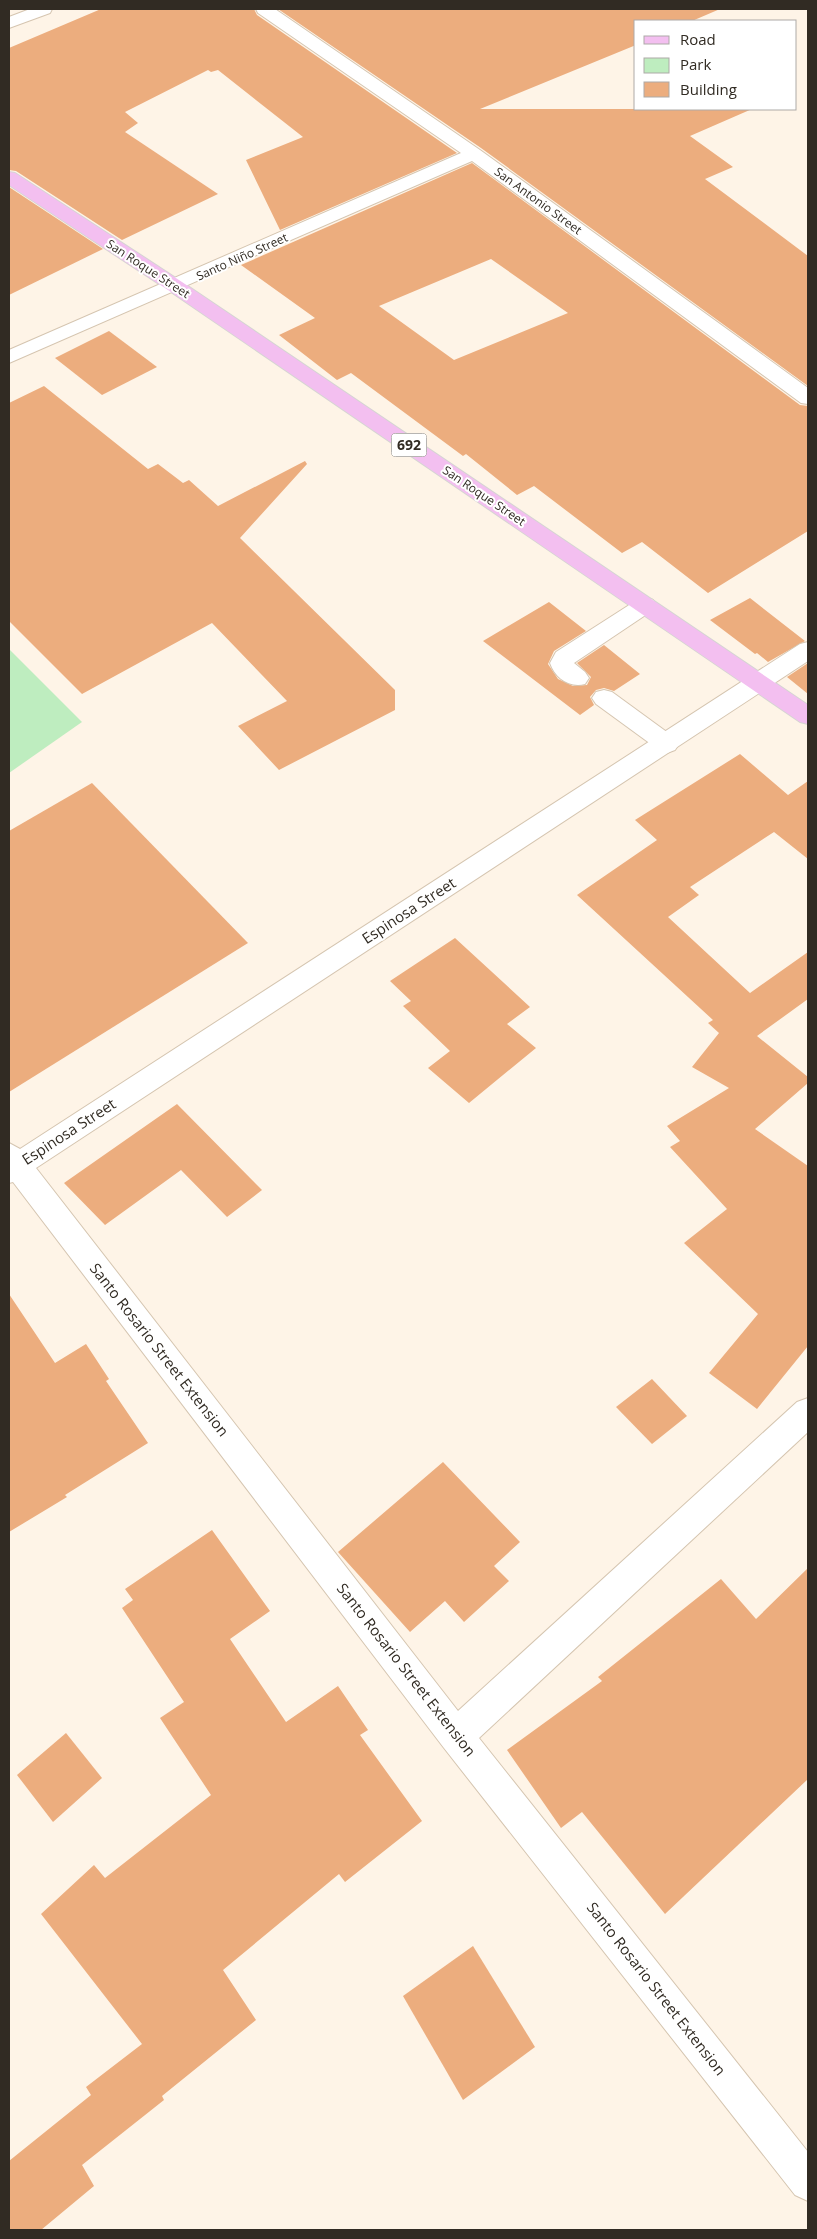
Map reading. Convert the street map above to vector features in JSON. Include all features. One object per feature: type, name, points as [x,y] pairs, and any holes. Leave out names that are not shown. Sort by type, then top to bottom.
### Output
[{"type":"main road","name":"San Roque Street","points":[[9,177],[175,286],[808,716]]},
{"type":"street","points":[[9,23],[44,9]]},
{"type":"street","name":"San Antonio Street","points":[[264,9],[474,154],[808,398]]},
{"type":"street","name":"Santo Niño Street","points":[[9,357],[474,154]]},
{"type":"street","points":[[577,678],[564,669],[562,663],[564,658],[645,605]]},
{"type":"street","name":"Espinosa Street","points":[[12,1164],[667,744],[808,650]]},
{"type":"street","points":[[604,698],[667,744]]},
{"type":"street","name":"Santo Rosario Street Extension","points":[[12,1164],[456,1736],[808,2182]]},
{"type":"street","points":[[456,1736],[808,1412]]},
{"type":"green space","points":[[9,649],[82,722],[9,773]]},
{"type":"building","points":[[101,9],[254,9],[257,15],[457,153],[280,230],[246,160],[303,137],[218,70],[211,72],[208,70],[125,112],[138,123],[125,132],[218,194],[122,240],[16,171],[9,170],[9,48]]},
{"type":"building","points":[[278,9],[720,9],[694,20],[634,20],[634,46],[480,109],[750,110],[690,136],[733,167],[705,179],[808,256],[808,386],[481,148]]},
{"type":"building","points":[[472,163],[800,405],[808,406],[808,531],[708,593],[642,542],[622,553],[534,486],[517,495],[466,454],[463,456],[351,373],[337,380],[279,335],[315,318],[241,265]],"holes":[[[491,259],[568,313],[454,360],[379,306]]]},
{"type":"building","points":[[9,187],[103,249],[9,295]]},
{"type":"building","points":[[109,331],[157,367],[102,395],[55,358]]},
{"type":"building","points":[[44,386],[148,469],[158,464],[183,483],[189,480],[218,506],[305,461],[307,464],[240,538],[395,690],[395,710],[279,770],[238,726],[287,701],[212,623],[82,694],[9,621],[9,403]]},
{"type":"building","points":[[750,598],[805,641],[768,662],[710,620]]},
{"type":"building","points":[[549,602],[586,631],[554,651],[548,664],[558,679],[573,686],[587,685],[591,677],[577,663],[604,645],[640,674],[614,691],[604,688],[596,690],[590,697],[594,705],[580,715],[483,641]]},
{"type":"building","points":[[808,663],[808,694],[787,677]]},
{"type":"building","points":[[740,754],[788,795],[808,781],[808,859],[774,832],[690,887],[699,895],[668,917],[750,993],[808,952],[808,999],[757,1036],[808,1077],[808,1083],[755,1129],[808,1166],[808,1346],[757,1409],[709,1373],[758,1314],[684,1243],[727,1209],[670,1147],[680,1141],[667,1126],[729,1088],[692,1067],[719,1033],[708,1023],[713,1020],[577,895],[657,840],[635,820]]},
{"type":"building","points":[[92,783],[248,943],[9,1092],[9,831]]},
{"type":"building","points":[[455,938],[530,1007],[507,1024],[536,1048],[469,1103],[428,1068],[450,1051],[403,1006],[411,1001],[390,981]]},
{"type":"building","points":[[177,1104],[262,1190],[227,1217],[181,1170],[105,1225],[64,1183]]},
{"type":"building","points":[[9,1294],[55,1363],[86,1344],[109,1379],[106,1381],[148,1443],[65,1495],[67,1497],[9,1532]]},
{"type":"building","points":[[652,1379],[687,1416],[652,1444],[616,1407]]},
{"type":"building","points":[[443,1462],[520,1542],[494,1566],[509,1581],[464,1622],[445,1601],[410,1632],[338,1552]]},
{"type":"building","points":[[212,1530],[270,1611],[230,1639],[286,1722],[338,1686],[368,1730],[360,1735],[422,1821],[345,1882],[339,1874],[223,1970],[256,2020],[162,2096],[164,2100],[82,2165],[94,2186],[41,2230],[9,2230],[9,2161],[91,2095],[86,2087],[142,2044],[41,1914],[94,1865],[105,1878],[211,1795],[160,1718],[184,1702],[122,1608],[133,1600],[125,1589]]},
{"type":"building","points":[[808,1568],[808,1779],[665,1914],[582,1812],[561,1828],[507,1750],[602,1681],[598,1677],[721,1579],[756,1619]]},
{"type":"building","points":[[66,1733],[102,1778],[53,1822],[17,1775]]},
{"type":"building","points":[[473,1946],[535,2047],[463,2100],[403,1996]]}]
